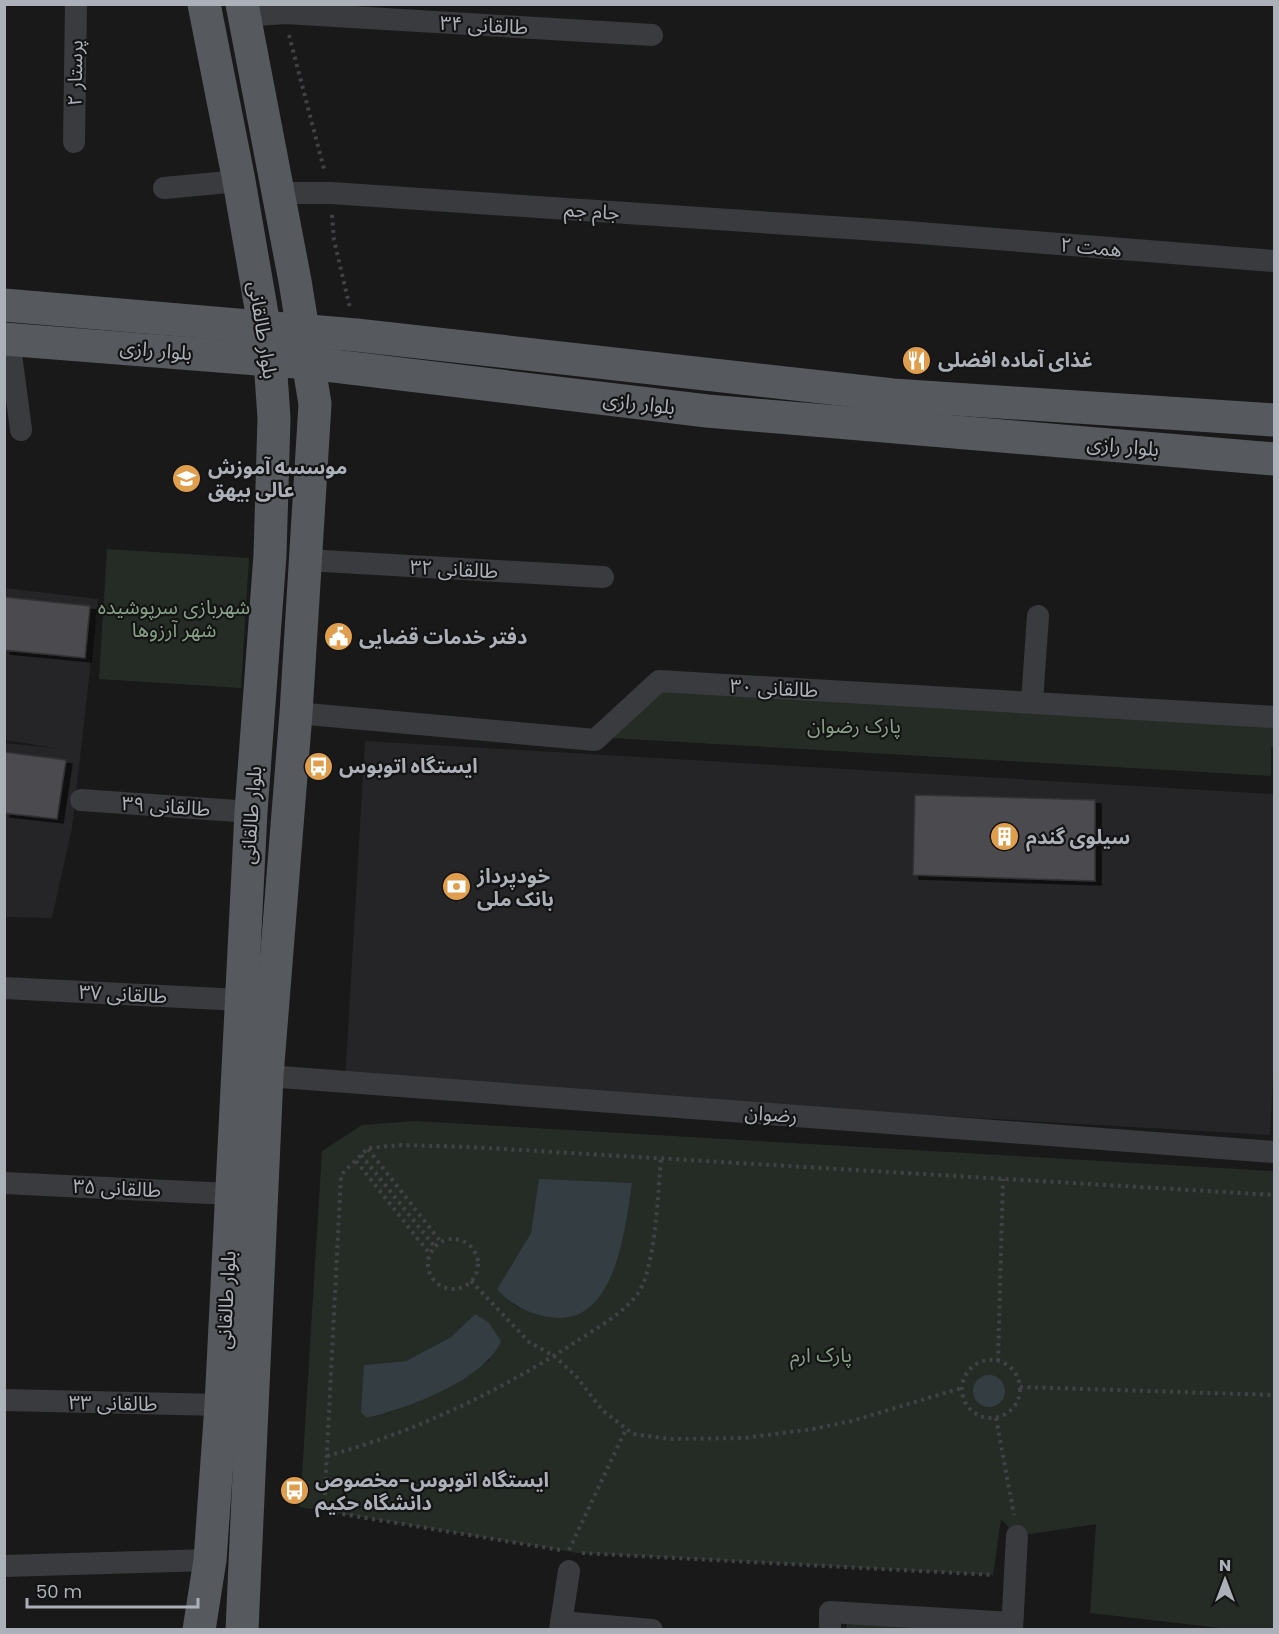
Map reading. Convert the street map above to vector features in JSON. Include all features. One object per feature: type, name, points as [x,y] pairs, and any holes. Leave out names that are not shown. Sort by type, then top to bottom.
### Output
[{"type":"main road","name":"بلوار طالقانی","points":[[199,1629],[210,1560],[221,1406],[251,812],[270,555],[274,417],[270,360],[262,326],[239,181],[204,4]]},
{"type":"main road","name":"بلوار طالقانی","points":[[242,1629],[267,1076],[296,713],[315,404],[243,10]]},
{"type":"main road","name":"بلوار رازی","points":[[4,305],[262,326],[891,411],[1275,459]]},
{"type":"main road","name":"بلوار رازی","points":[[7,339],[309,363],[707,411],[891,411],[1275,420]]},
{"type":"street","name":"پرستار ۲","points":[[74,142],[76,4]]},
{"type":"street","name":"طالقانی ۳۴","points":[[243,10],[652,35]]},
{"type":"street","points":[[164,189],[239,181]]},
{"type":"street","name":"جام جم","points":[[276,193],[331,193],[907,232]]},
{"type":"street","name":"همت ۲","points":[[907,232],[1275,261]]},
{"type":"street","points":[[7,339],[21,430]]},
{"type":"street","name":"طالقانی ۳۲","points":[[306,560],[603,577]]},
{"type":"street","points":[[1032,702],[1038,616]]},
{"type":"street","name":"طالقانی ۳۰","points":[[296,713],[596,740],[660,681],[1275,717]]},
{"type":"street","name":"طالقانی ۳۹","points":[[81,800],[251,812]]},
{"type":"street","name":"طالقانی ۳۷","points":[[4,988],[241,1000]]},
{"type":"street","name":"رضوان","points":[[267,1076],[1275,1152]]},
{"type":"street","name":"طالقانی ۳۵","points":[[4,1182],[230,1194]]},
{"type":"street","name":"طالقانی ۳۳","points":[[4,1400],[221,1406]]},
{"type":"street","points":[[830,1621],[1012,1626],[1017,1536]]},
{"type":"street","points":[[4,1566],[210,1560]]},
{"type":"street","points":[[569,1561],[560,1626],[652,1629]]},
{"type":"path","points":[[993,1575],[569,1561],[324,1510],[341,1175],[368,1149],[402,1145],[470,1147],[1275,1195]]},
{"type":"path","points":[[368,1149],[441,1242]]},
{"type":"path","points":[[361,1155],[435,1247]]},
{"type":"path","points":[[327,1456],[369,1443],[475,1402],[554,1356],[603,1324],[637,1295],[652,1254],[661,1158]]},
{"type":"path","points":[[356,1161],[430,1255]]},
{"type":"path","points":[[998,1361],[1003,1179]]},
{"type":"path","points":[[458,1239],[472,1247],[478,1263],[471,1281],[452,1288],[438,1283],[429,1270],[430,1255],[441,1242],[458,1239]]},
{"type":"path","points":[[471,1281],[529,1342],[554,1356],[576,1376],[602,1410],[633,1434],[670,1439],[744,1438],[852,1421],[962,1388]]},
{"type":"path","points":[[998,1361],[1014,1370],[1020,1387],[1020,1396],[1011,1410],[996,1418],[987,1418],[972,1412],[966,1405],[962,1388],[967,1372],[973,1366],[981,1362],[998,1361]]},
{"type":"path","points":[[1020,1387],[1275,1395]]},
{"type":"path","points":[[996,1418],[1017,1536]]},
{"type":"path","points":[[569,1561],[626,1429]]},
{"type":"shaded area","points":[[5,588],[98,599],[72,828],[52,918],[5,917],[5,743],[61,749],[5,740]]},
{"type":"shaded area","points":[[365,741],[1274,794],[1274,1056],[1270,1135],[345,1081]]},
{"type":"shaded area","points":[[539,1179],[632,1183],[626,1225],[613,1271],[603,1292],[589,1307],[572,1317],[549,1317],[520,1308],[497,1289],[531,1233]]},
{"type":"shaded area","points":[[475,1314],[489,1323],[501,1341],[492,1355],[479,1368],[443,1391],[402,1408],[367,1418],[361,1412],[364,1365],[406,1361],[451,1337]]},
{"type":"shaded area","points":[[989,1375],[1000,1380],[1005,1391],[1000,1402],[989,1407],[978,1402],[973,1391],[978,1380]]},
{"type":"green space","name":"شهربازی سرپوشیده شهر آرزوها","points":[[107,549],[249,558],[241,688],[99,679]]},
{"type":"green space","name":"پارک رضوان","points":[[665,690],[1274,725],[1271,776],[611,738]]},
{"type":"green space","name":"پارک ارم","points":[[415,1121],[1274,1171],[1274,1629],[1229,1629],[1090,1613],[1096,1524],[1017,1536],[1001,1519],[993,1575],[578,1553],[300,1507],[322,1151],[362,1125]],"holes":[[[535,1213],[527,1310],[516,1306],[497,1289],[531,1233]],[[475,1314],[490,1360],[432,1395],[384,1414],[367,1418],[364,1365],[406,1361],[451,1337]]]},
{"type":"green space","points":[[847,1618],[991,1630],[846,1630]]},
{"type":"building","points":[[4,597],[90,606],[85,658],[4,650]]},
{"type":"building","points":[[4,752],[66,760],[57,819],[4,813]]},
{"type":"building","name":"سیلوی گندم","points":[[915,795],[1095,800],[1095,881],[913,875]]},
{"type":"place","name":"غذای آماده افضلی","points":[[917,360]]},
{"type":"place","name":"موسسه آموزش عالی بیهق","points":[[187,479]]},
{"type":"place","name":"دفتر خدمات قضایی","points":[[338,637]]},
{"type":"place","name":"ایستگاه اتوبوس","points":[[318,766]]},
{"type":"place","name":"سیلوی گندم","points":[[1005,837]]},
{"type":"place","name":"خودپرداز بانک ملی","points":[[456,887]]},
{"type":"place","name":"ایستگاه اتوبوس-مخصوص دانشگاه حکیم","points":[[294,1491]]}]
